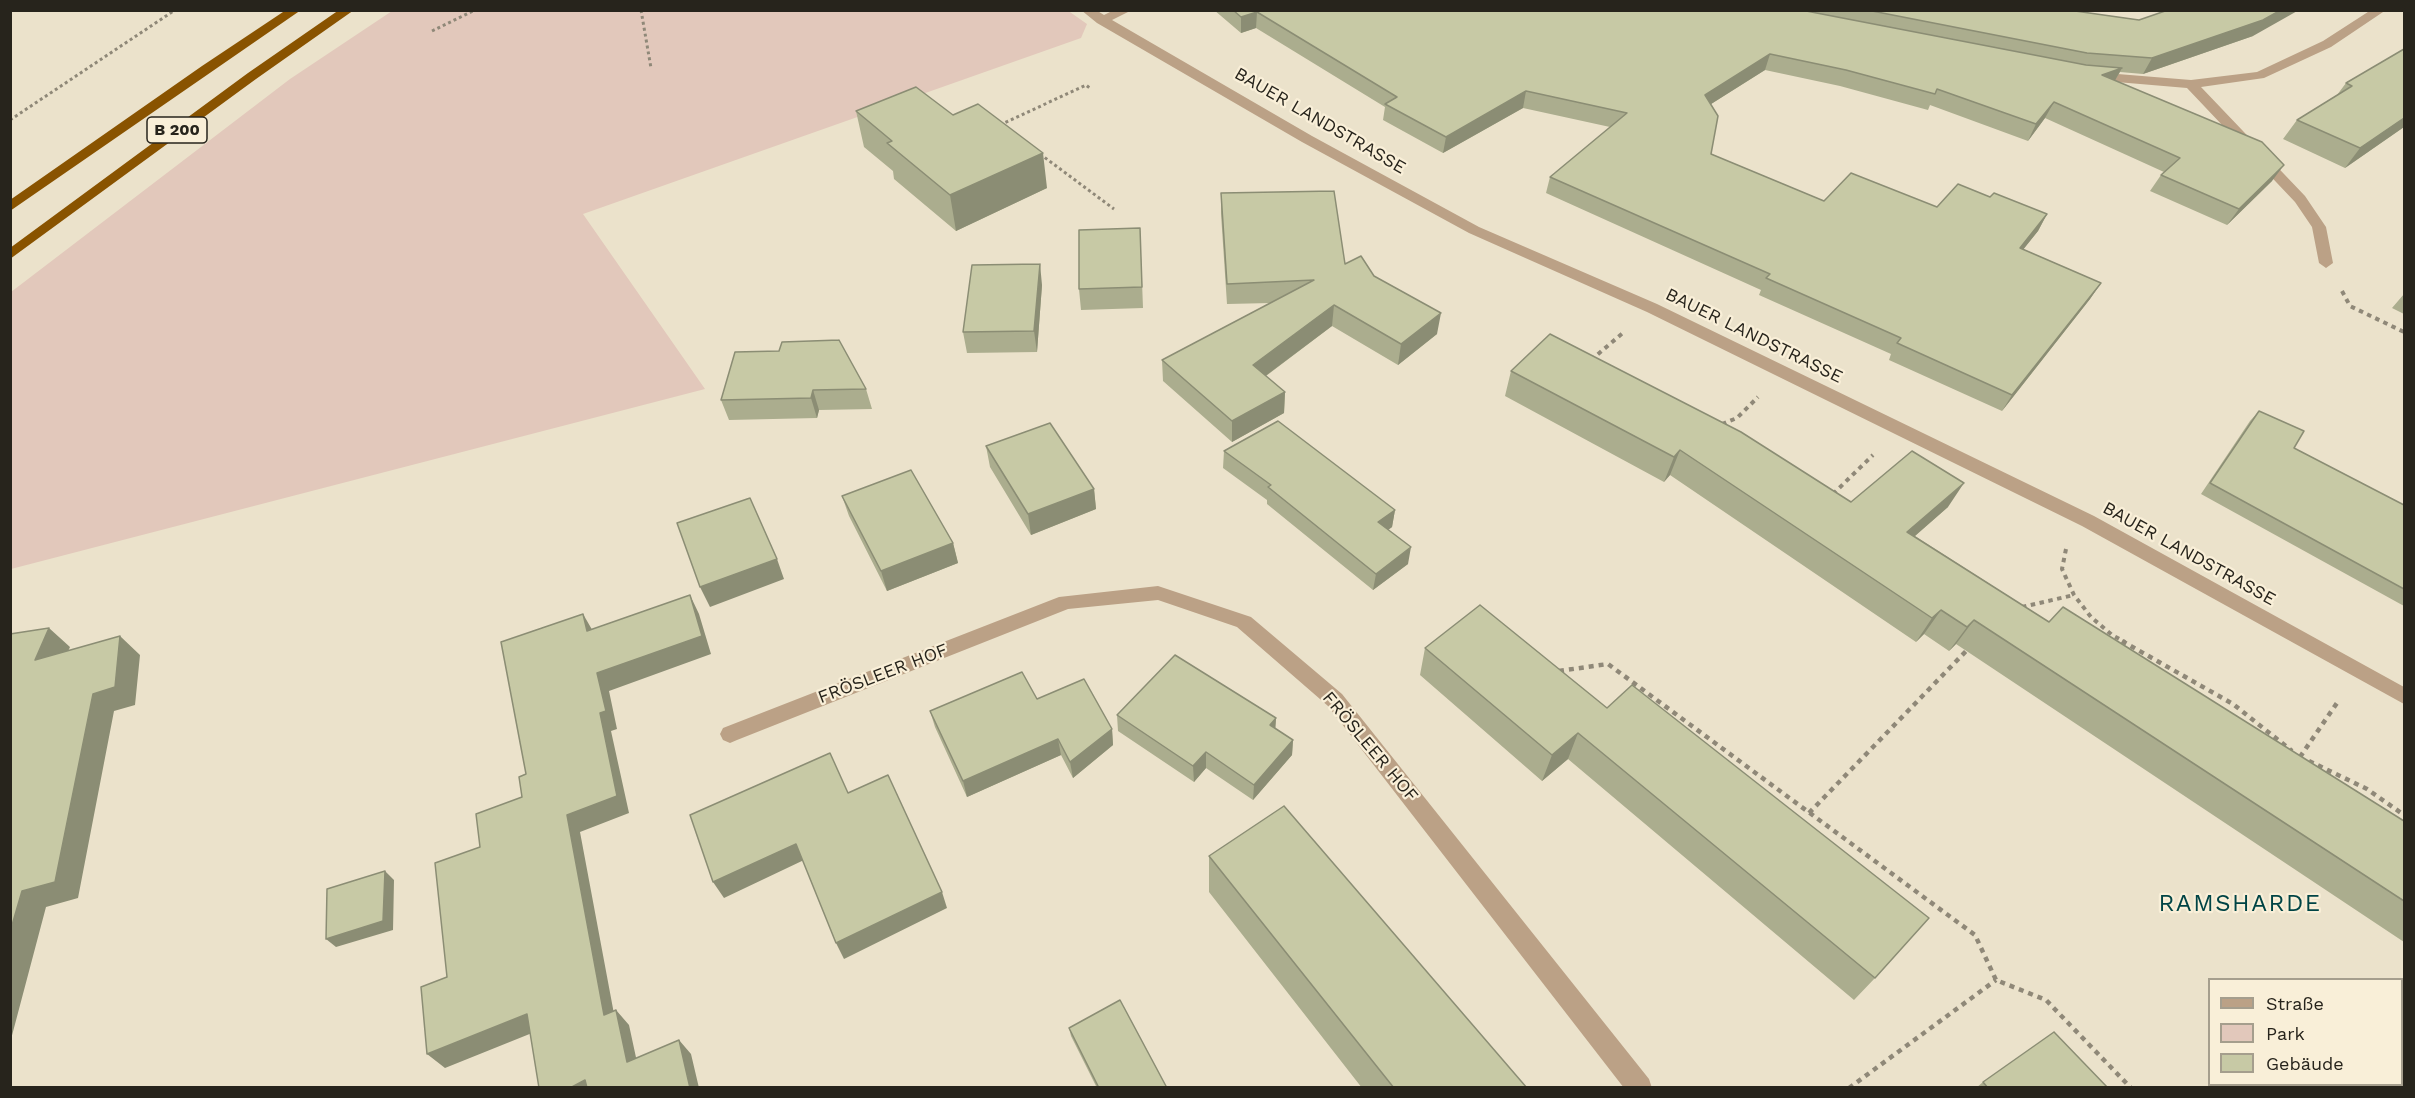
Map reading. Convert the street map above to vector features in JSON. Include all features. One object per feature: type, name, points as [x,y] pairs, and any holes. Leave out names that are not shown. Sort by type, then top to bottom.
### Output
[{"type":"highway","name":"B 200","points":[[10,207],[206,69],[295,10]]},
{"type":"highway","name":"B 200","points":[[10,255],[252,76],[348,10]]},
{"type":"street","name":"BAUER LANDSTRASSE","points":[[1087,10],[1307,139],[1474,230],[1599,284],[1784,371],[2088,521],[2404,696]]},
{"type":"street","points":[[1101,20],[1126,10]]},
{"type":"street","points":[[2078,75],[2191,84],[2260,75],[2327,44],[2380,10]]},
{"type":"street","points":[[2191,84],[2300,199],[2319,227],[2326,263]]},
{"type":"street","name":"FRÖSLEER HOF","points":[[730,734],[1066,602],[1158,593],[1244,622],[1335,700],[1640,1088]]},
{"type":"path","points":[[10,120],[175,10]]},
{"type":"path","points":[[432,31],[475,10]]},
{"type":"path","points":[[641,10],[651,68]]},
{"type":"path","points":[[1008,132],[1000,125],[1086,85],[1091,89]]},
{"type":"path","points":[[1035,151],[1114,209]]},
{"type":"path","points":[[2326,263],[2350,306],[2404,332]]},
{"type":"path","points":[[1584,367],[1616,339]]},
{"type":"path","points":[[1718,426],[1737,418],[1784,371]]},
{"type":"path","points":[[1830,497],[1866,463]]},
{"type":"path","points":[[2088,521],[2065,550],[2062,569],[2074,596],[2091,617],[2112,635],[2233,704],[2300,757],[2367,789],[2404,815]]},
{"type":"path","points":[[2017,610],[2025,605],[2074,596]]},
{"type":"path","points":[[1809,813],[1977,639]]},
{"type":"path","points":[[1554,672],[1608,664],[1975,935],[1996,980],[2046,1000],[2131,1088]]},
{"type":"path","points":[[2300,757],[2360,670]]},
{"type":"path","points":[[1849,1088],[1996,980]]},
{"type":"green space","points":[[1067,10],[1087,24],[1081,38],[583,214],[705,389],[11,569],[11,292],[290,79],[392,11]]},
{"type":"building","points":[[1233,10],[1801,10],[2086,65],[2122,68],[2102,75],[2262,142],[2284,165],[2239,209],[2161,175],[2180,158],[2054,102],[2036,124],[1937,89],[1935,94],[1846,70],[1770,54],[1705,95],[1718,116],[1711,154],[1824,201],[1851,173],[1937,207],[1958,184],[1990,197],[1994,193],[2047,214],[2020,248],[2101,283],[2012,395],[1897,343],[1901,338],[1766,278],[1770,274],[1550,177],[1627,113],[1526,91],[1446,137],[1385,104],[1397,97],[1257,12],[1241,17]]},
{"type":"building","points":[[1867,10],[2068,10],[2139,20],[2168,10],[2281,10],[2263,20],[2152,58],[2087,53]]},
{"type":"building","points":[[2404,49],[2404,118],[2360,148],[2297,120],[2352,86],[2346,83]]},
{"type":"building","points":[[916,87],[953,115],[978,104],[1043,153],[950,195],[887,143],[892,141],[856,111]]},
{"type":"building","points":[[1334,191],[1345,264],[1361,256],[1374,276],[1441,313],[1401,344],[1334,305],[1253,365],[1285,392],[1232,421],[1162,360],[1314,280],[1227,284],[1221,193]]},
{"type":"building","points":[[1140,228],[1142,287],[1079,289],[1079,230]]},
{"type":"building","points":[[1040,264],[1034,331],[963,332],[972,265]]},
{"type":"building","points":[[1550,334],[1741,432],[1851,502],[1912,451],[1964,483],[1907,532],[2049,622],[2063,607],[2404,821],[2404,901],[1974,620],[1967,627],[1941,610],[1932,618],[1680,450],[1674,457],[1511,371]]},
{"type":"building","points":[[839,340],[866,389],[813,390],[811,398],[721,400],[735,352],[779,351],[782,342]]},
{"type":"building","points":[[2259,411],[2304,431],[2294,448],[2404,505],[2404,589],[2210,483]]},
{"type":"building","points":[[1278,421],[1395,510],[1378,522],[1411,547],[1376,574],[1268,487],[1271,485],[1224,451]]},
{"type":"building","points":[[1050,423],[1094,489],[1028,514],[986,446]]},
{"type":"building","points":[[911,470],[953,543],[881,571],[842,496]]},
{"type":"building","points":[[750,498],[777,559],[700,587],[677,523]]},
{"type":"building","points":[[690,595],[702,636],[597,673],[606,711],[600,713],[617,796],[567,815],[604,1015],[616,1010],[627,1062],[679,1040],[690,1088],[587,1088],[585,1080],[570,1088],[539,1088],[527,1014],[427,1054],[421,987],[447,977],[435,863],[480,847],[476,814],[522,797],[519,777],[526,774],[501,642],[583,614],[587,631]]},
{"type":"building","points":[[1480,605],[1607,708],[1632,685],[1929,918],[1875,978],[1578,733],[1552,755],[1425,648]]},
{"type":"building","points":[[49,628],[35,660],[120,636],[115,687],[93,694],[55,882],[22,891],[10,932],[10,634]]},
{"type":"building","points":[[1175,655],[1276,718],[1270,725],[1293,740],[1254,785],[1206,752],[1193,766],[1117,715]]},
{"type":"building","points":[[1022,672],[1037,699],[1084,679],[1112,729],[1070,762],[1058,739],[963,781],[930,711]]},
{"type":"building","points":[[830,753],[848,793],[888,775],[942,892],[836,943],[796,844],[713,882],[690,815]]},
{"type":"building","points":[[1284,806],[1527,1088],[1394,1088],[1209,856]]},
{"type":"building","points":[[385,871],[383,921],[326,939],[327,889]]},
{"type":"building","points":[[1120,1000],[1167,1088],[1099,1088],[1069,1028]]},
{"type":"building","points":[[2054,1032],[2108,1088],[1988,1088],[1983,1082]]},
{"type":"district","name":"RAMSHARDE","points":[[2240,904]]}]
